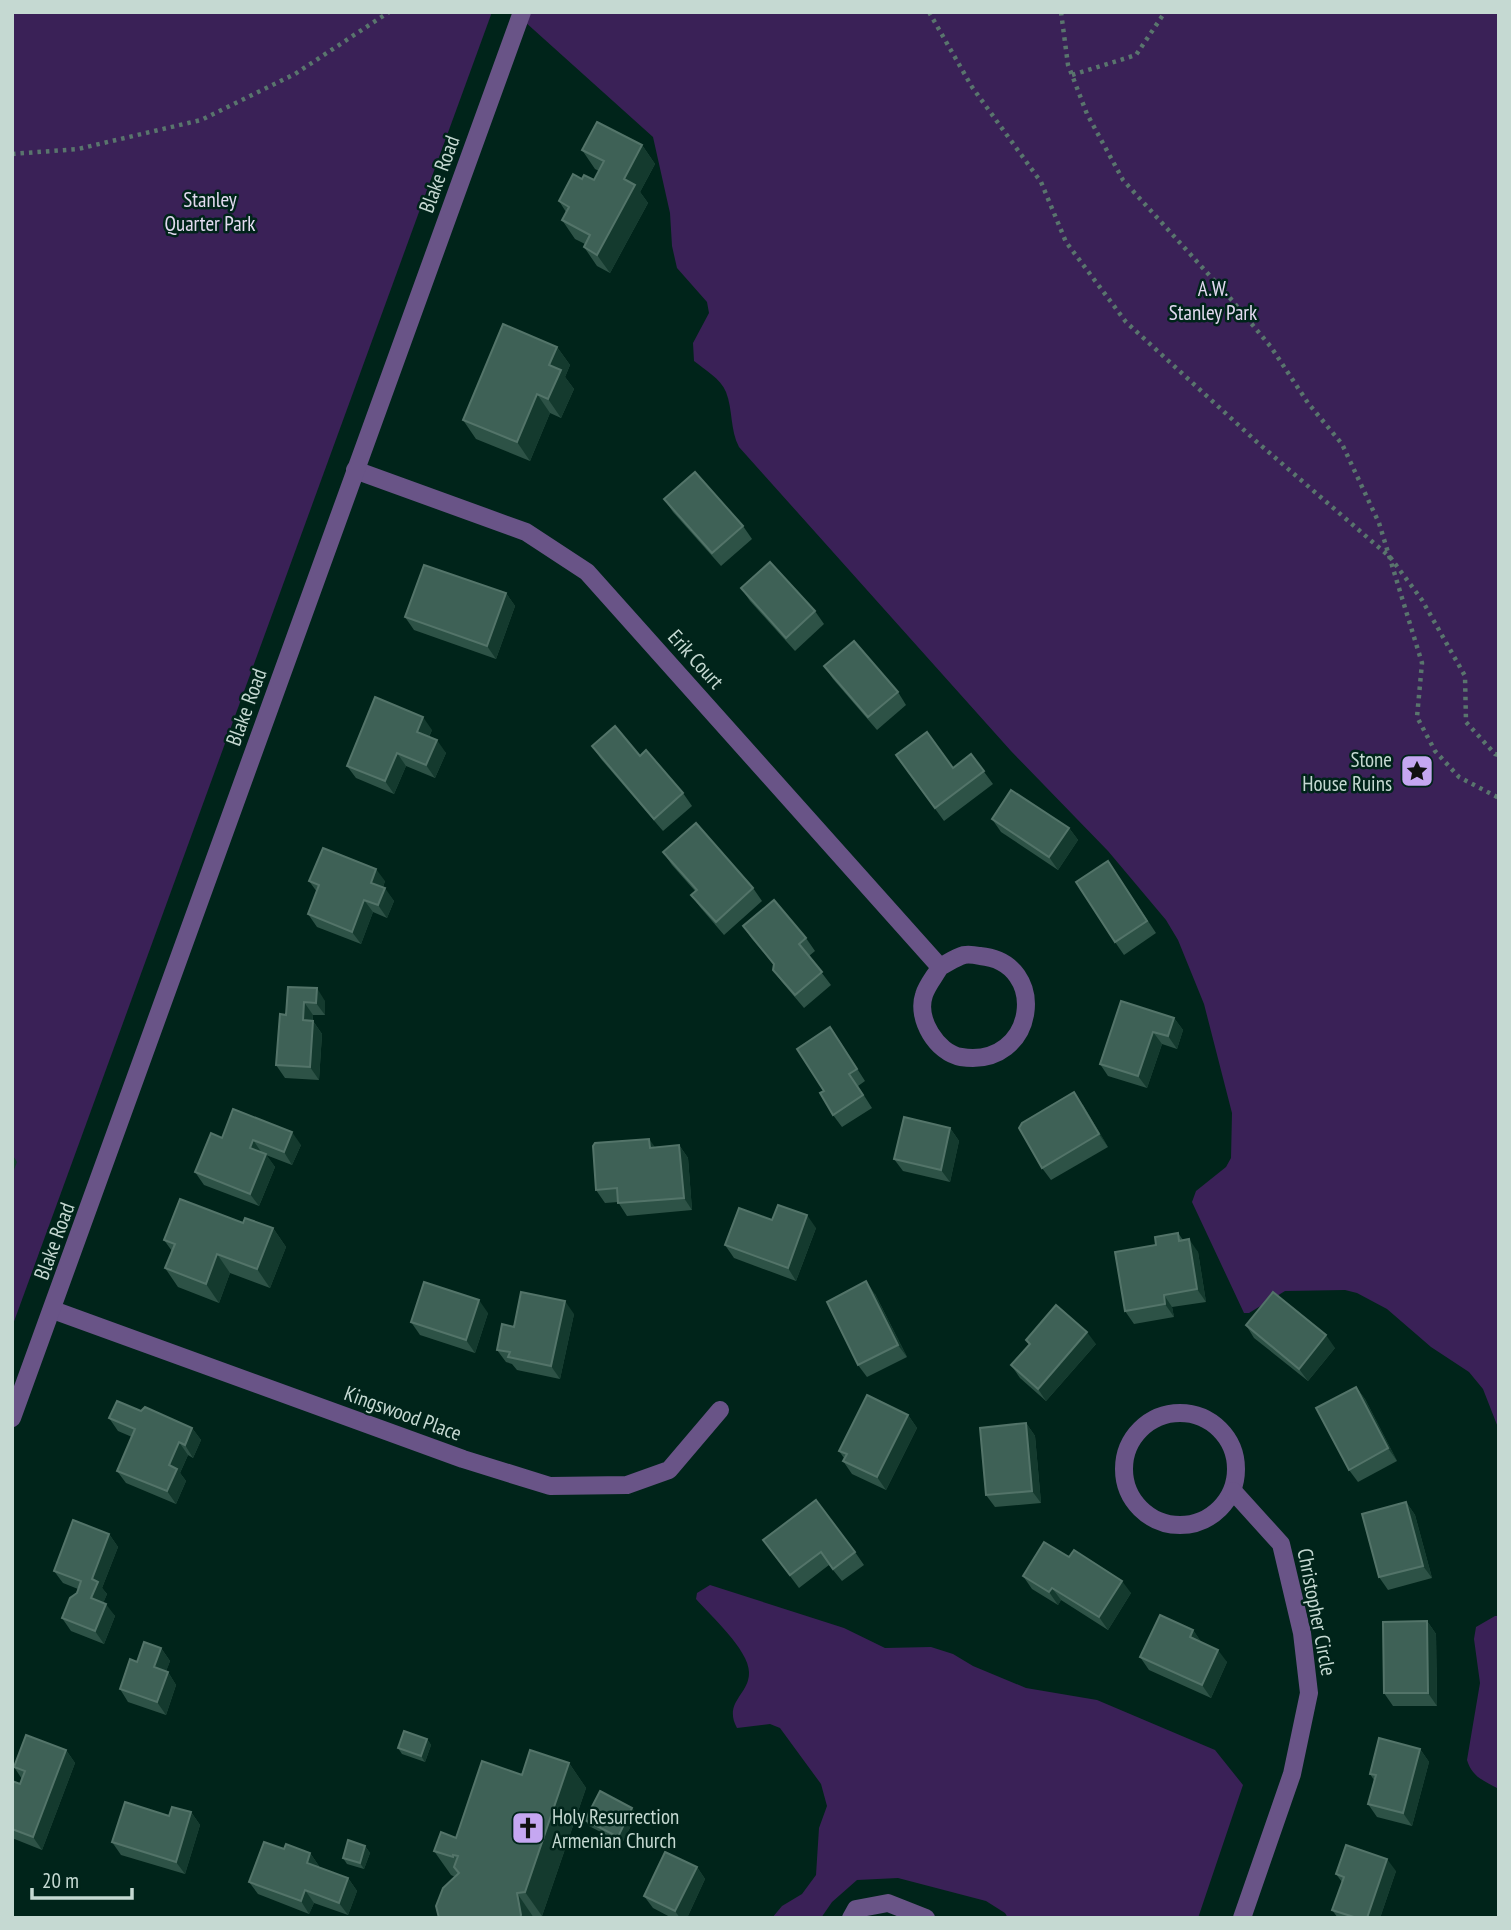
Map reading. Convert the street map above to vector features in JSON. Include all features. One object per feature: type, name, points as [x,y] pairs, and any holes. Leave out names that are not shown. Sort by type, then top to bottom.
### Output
[{"type":"street","name":"Blake Road","points":[[12,1418],[522,12]]},
{"type":"street","name":"Erik Court","points":[[355,470],[526,532],[587,572],[940,967]]},
{"type":"street","points":[[966,954],[992,957],[1011,968],[1025,989],[1027,1016],[1013,1044],[984,1059],[958,1057],[937,1044],[922,1016],[923,996],[940,967],[966,954]]},
{"type":"street","name":"Kingswood Place","points":[[53,1310],[463,1460],[550,1486],[627,1485],[669,1470],[720,1410]]},
{"type":"street","points":[[1181,1412],[1203,1416],[1221,1429],[1233,1447],[1237,1469],[1233,1491],[1220,1510],[1202,1522],[1180,1527],[1158,1522],[1140,1510],[1128,1491],[1124,1469],[1128,1447],[1140,1429],[1159,1416],[1181,1412]]},
{"type":"street","name":"Christopher Circle","points":[[1233,1491],[1281,1544],[1302,1633],[1309,1693],[1292,1774],[1242,1918]]},
{"type":"street","points":[[852,1918],[856,1909],[888,1903],[926,1918]]},
{"type":"path","points":[[12,154],[78,149],[201,120],[295,74],[389,12]]},
{"type":"path","points":[[929,12],[972,87],[1041,183],[1066,242],[1126,322],[1257,442],[1391,557],[1422,600],[1465,676],[1466,722],[1495,754],[1499,755]]},
{"type":"path","points":[[1061,12],[1068,65],[1087,114],[1123,180],[1271,347],[1308,403],[1342,444],[1380,523],[1422,663],[1417,717],[1435,751],[1459,777],[1499,798]]},
{"type":"path","points":[[1072,75],[1136,55],[1165,12]]},
{"type":"green space","name":"Stanley Quarter Park","points":[[12,12],[492,12],[12,1327]]},
{"type":"green space","name":"A.W. Stanley Park","points":[[514,12],[1499,12],[1499,1430],[1483,1389],[1469,1372],[1431,1347],[1387,1309],[1357,1293],[1345,1290],[1285,1291],[1249,1313],[1244,1313],[1192,1202],[1196,1191],[1226,1167],[1231,1158],[1232,1113],[1204,1004],[1178,940],[1166,920],[1108,851],[1011,751],[739,447],[724,387],[694,361],[693,343],[709,313],[707,302],[677,268],[672,246],[670,213],[653,137]]},
{"type":"green space","points":[[710,1585],[844,1628],[885,1648],[931,1647],[953,1654],[973,1666],[1026,1688],[1097,1700],[1215,1750],[1243,1785],[1198,1918],[1008,1918],[1005,1913],[986,1901],[898,1878],[857,1880],[832,1902],[821,1918],[772,1918],[782,1906],[802,1894],[816,1875],[819,1828],[827,1806],[821,1784],[780,1728],[770,1724],[737,1728],[733,1712],[748,1681],[748,1664],[736,1644],[696,1599],[697,1593]]},
{"type":"green space","points":[[1499,1616],[1499,1789],[1475,1775],[1467,1760],[1480,1683],[1474,1639],[1476,1627]]},
{"type":"building","points":[[597,122],[642,145],[624,179],[635,185],[597,255],[584,247],[590,235],[562,220],[569,207],[559,201],[573,174],[582,179],[584,175],[594,180],[604,161],[582,150]]},
{"type":"building","points":[[503,324],[557,347],[549,365],[561,370],[548,399],[537,394],[517,442],[463,420]]},
{"type":"building","points":[[695,472],[743,526],[712,553],[664,499]]},
{"type":"building","points":[[770,562],[815,611],[786,638],[741,588]]},
{"type":"building","points":[[424,565],[506,593],[487,646],[405,617]]},
{"type":"building","points":[[854,641],[898,692],[868,717],[824,666]]},
{"type":"building","points":[[375,697],[423,717],[417,732],[437,740],[426,765],[397,753],[385,781],[347,766]]},
{"type":"building","points":[[615,726],[640,756],[646,750],[683,793],[654,819],[592,746]]},
{"type":"building","points":[[927,732],[953,768],[971,754],[984,771],[935,808],[896,755]]},
{"type":"building","points":[[1011,790],[1069,828],[1049,857],[992,819]]},
{"type":"building","points":[[696,823],[753,888],[716,922],[691,895],[697,890],[663,852]]},
{"type":"building","points":[[323,848],[376,869],[371,883],[385,888],[378,905],[364,900],[352,932],[308,914],[319,885],[309,881]]},
{"type":"building","points":[[1108,861],[1147,921],[1115,942],[1076,882]]},
{"type":"building","points":[[774,900],[806,938],[799,944],[822,972],[795,995],[773,970],[774,964],[743,926]]},
{"type":"building","points":[[288,987],[317,988],[316,1003],[304,1002],[303,1020],[313,1021],[310,1067],[276,1065],[280,1014],[286,1015]]},
{"type":"building","points":[[1121,1001],[1174,1018],[1168,1036],[1153,1032],[1138,1076],[1100,1064]]},
{"type":"building","points":[[830,1027],[857,1069],[849,1074],[863,1095],[833,1115],[820,1093],[824,1091],[797,1049]]},
{"type":"building","points":[[1074,1092],[1099,1134],[1042,1168],[1019,1128],[1022,1123]]},
{"type":"building","points":[[233,1109],[292,1132],[284,1152],[253,1140],[250,1148],[266,1154],[250,1194],[195,1172],[211,1133],[222,1138]]},
{"type":"building","points":[[904,1117],[950,1128],[941,1170],[894,1159]]},
{"type":"building","points":[[649,1139],[650,1148],[679,1145],[684,1198],[618,1203],[617,1188],[596,1190],[595,1143]]},
{"type":"building","points":[[180,1199],[243,1223],[245,1218],[273,1228],[257,1269],[217,1254],[206,1284],[165,1268],[175,1244],[164,1240]]},
{"type":"building","points":[[778,1205],[807,1215],[788,1268],[725,1245],[739,1208],[772,1220]]},
{"type":"building","points":[[1178,1233],[1179,1241],[1189,1239],[1197,1289],[1164,1295],[1165,1304],[1125,1311],[1115,1252],[1156,1245],[1155,1237]]},
{"type":"building","points":[[866,1281],[898,1345],[858,1365],[827,1302]]},
{"type":"building","points":[[424,1282],[479,1300],[466,1340],[411,1322]]},
{"type":"building","points":[[521,1292],[565,1301],[551,1366],[508,1357],[510,1352],[497,1350],[502,1324],[514,1327]]},
{"type":"building","points":[[1273,1292],[1326,1335],[1299,1369],[1246,1325]]},
{"type":"building","points":[[1056,1305],[1087,1332],[1038,1389],[1011,1365],[1030,1344],[1026,1340]]},
{"type":"building","points":[[1356,1387],[1388,1448],[1349,1470],[1316,1408]]},
{"type":"building","points":[[867,1395],[908,1415],[877,1477],[843,1461],[847,1454],[839,1451]]},
{"type":"building","points":[[117,1401],[141,1411],[145,1407],[192,1428],[185,1445],[179,1442],[169,1465],[177,1469],[167,1491],[117,1471],[135,1429],[109,1418]]},
{"type":"building","points":[[1026,1423],[1032,1491],[986,1495],[980,1428]]},
{"type":"building","points":[[816,1500],[855,1552],[833,1569],[821,1552],[790,1575],[763,1540]]},
{"type":"building","points":[[1406,1502],[1423,1566],[1379,1577],[1362,1514]]},
{"type":"building","points":[[73,1520],[109,1534],[92,1579],[98,1582],[91,1598],[106,1604],[95,1631],[62,1618],[81,1581],[54,1571]]},
{"type":"building","points":[[1044,1542],[1069,1557],[1074,1550],[1122,1581],[1099,1617],[1052,1588],[1049,1592],[1023,1576]]},
{"type":"building","points":[[1160,1615],[1193,1630],[1190,1637],[1218,1650],[1202,1685],[1140,1657]]},
{"type":"building","points":[[1427,1621],[1428,1693],[1384,1693],[1383,1622]]},
{"type":"building","points":[[144,1642],[161,1648],[154,1667],[168,1672],[157,1702],[120,1689],[130,1659],[137,1662]]},
{"type":"building","points":[[404,1731],[427,1739],[421,1756],[398,1748]]},
{"type":"building","points":[[26,1735],[66,1750],[33,1837],[12,1829],[12,1781],[20,1784],[25,1771],[14,1767]]},
{"type":"building","points":[[1379,1738],[1420,1749],[1403,1813],[1368,1804],[1376,1775],[1370,1774]]},
{"type":"building","points":[[530,1750],[569,1763],[525,1892],[517,1893],[520,1918],[439,1918],[436,1906],[443,1888],[459,1873],[454,1867],[458,1856],[434,1851],[441,1832],[456,1838],[482,1761],[522,1775]]},
{"type":"building","points":[[600,1791],[632,1808],[618,1837],[585,1820]]},
{"type":"building","points":[[125,1802],[169,1816],[172,1807],[191,1812],[176,1862],[112,1842]]},
{"type":"building","points":[[348,1840],[365,1846],[360,1863],[343,1858]]},
{"type":"building","points":[[264,1842],[284,1849],[286,1844],[310,1853],[307,1863],[348,1878],[339,1903],[305,1890],[301,1901],[249,1882]]},
{"type":"building","points":[[1346,1845],[1387,1859],[1367,1918],[1357,1918],[1332,1910],[1344,1877],[1336,1874]]},
{"type":"building","points":[[665,1852],[697,1867],[675,1911],[644,1896]]},
{"type":"place","name":"Stone House Ruins","points":[[1417,771]]},
{"type":"place","name":"Holy Resurrection Armenian Church","points":[[528,1828]]}]
